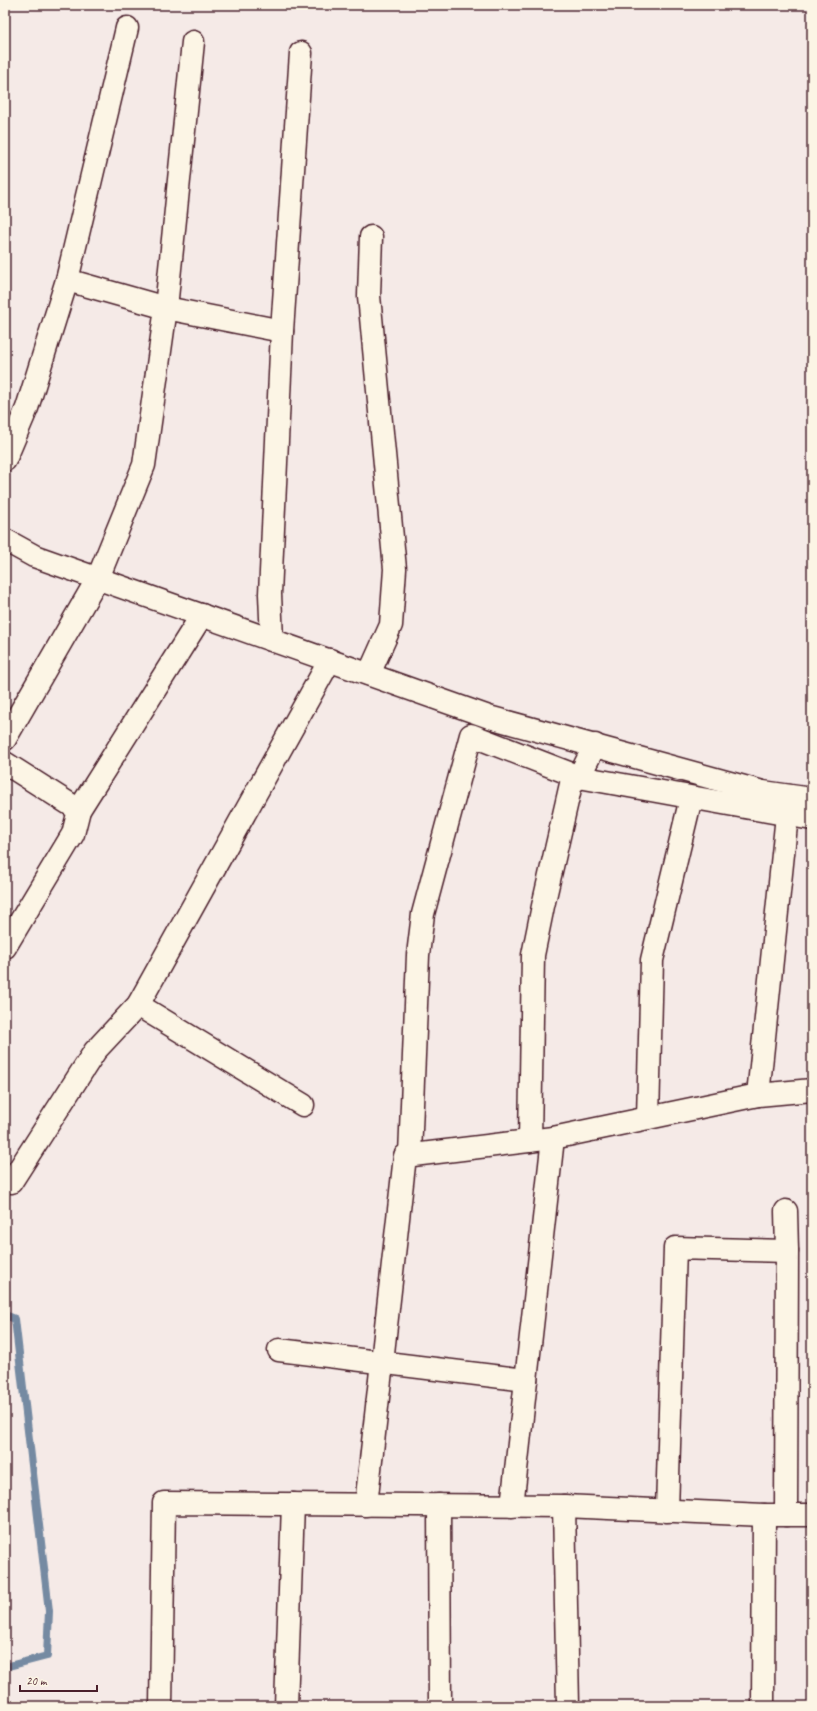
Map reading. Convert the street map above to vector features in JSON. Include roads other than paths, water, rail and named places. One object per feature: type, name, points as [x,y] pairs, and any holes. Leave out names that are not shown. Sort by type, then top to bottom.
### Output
[{"type":"street","points":[[5,460],[27,408],[67,280],[127,28]]},
{"type":"street","points":[[5,739],[98,578],[144,466],[166,308],[193,42]]},
{"type":"street","points":[[272,640],[270,594],[282,331],[302,53]]},
{"type":"street","points":[[368,674],[391,625],[395,569],[369,296],[371,237]]},
{"type":"street","points":[[67,280],[166,308],[282,331]]},
{"type":"street","points":[[5,540],[34,556],[489,716],[763,792],[812,819]]},
{"type":"street","points":[[5,946],[73,834],[79,810],[202,615]]},
{"type":"street","points":[[11,1182],[95,1050],[138,1005],[330,660]]},
{"type":"street","points":[[410,1155],[418,955],[423,914],[470,735],[579,777],[691,798],[788,806],[812,799]]},
{"type":"street","points":[[530,1141],[533,955],[571,784],[579,777],[595,745]]},
{"type":"street","points":[[5,763],[79,810]]},
{"type":"street","points":[[648,1118],[652,960],[691,798]]},
{"type":"street","points":[[758,1095],[788,806]]},
{"type":"street","points":[[138,1005],[302,1105]]},
{"type":"street","points":[[366,1505],[405,1156],[553,1138],[758,1095],[812,1090]]},
{"type":"street","points":[[512,1506],[553,1138]]},
{"type":"street","points":[[786,1211],[786,1515]]},
{"type":"street","points":[[667,1511],[675,1248],[787,1251]]},
{"type":"street","points":[[279,1350],[526,1380]]},
{"type":"street","points":[[161,1706],[164,1503],[564,1506],[764,1515],[812,1514]]},
{"type":"street","points":[[286,1706],[293,1504]]},
{"type":"street","points":[[439,1505],[440,1706]]},
{"type":"street","points":[[564,1506],[568,1706]]},
{"type":"street","points":[[763,1706],[764,1515]]},
{"type":"waterway","points":[[5,1315],[15,1319],[49,1611],[47,1656],[5,1667]]}]
